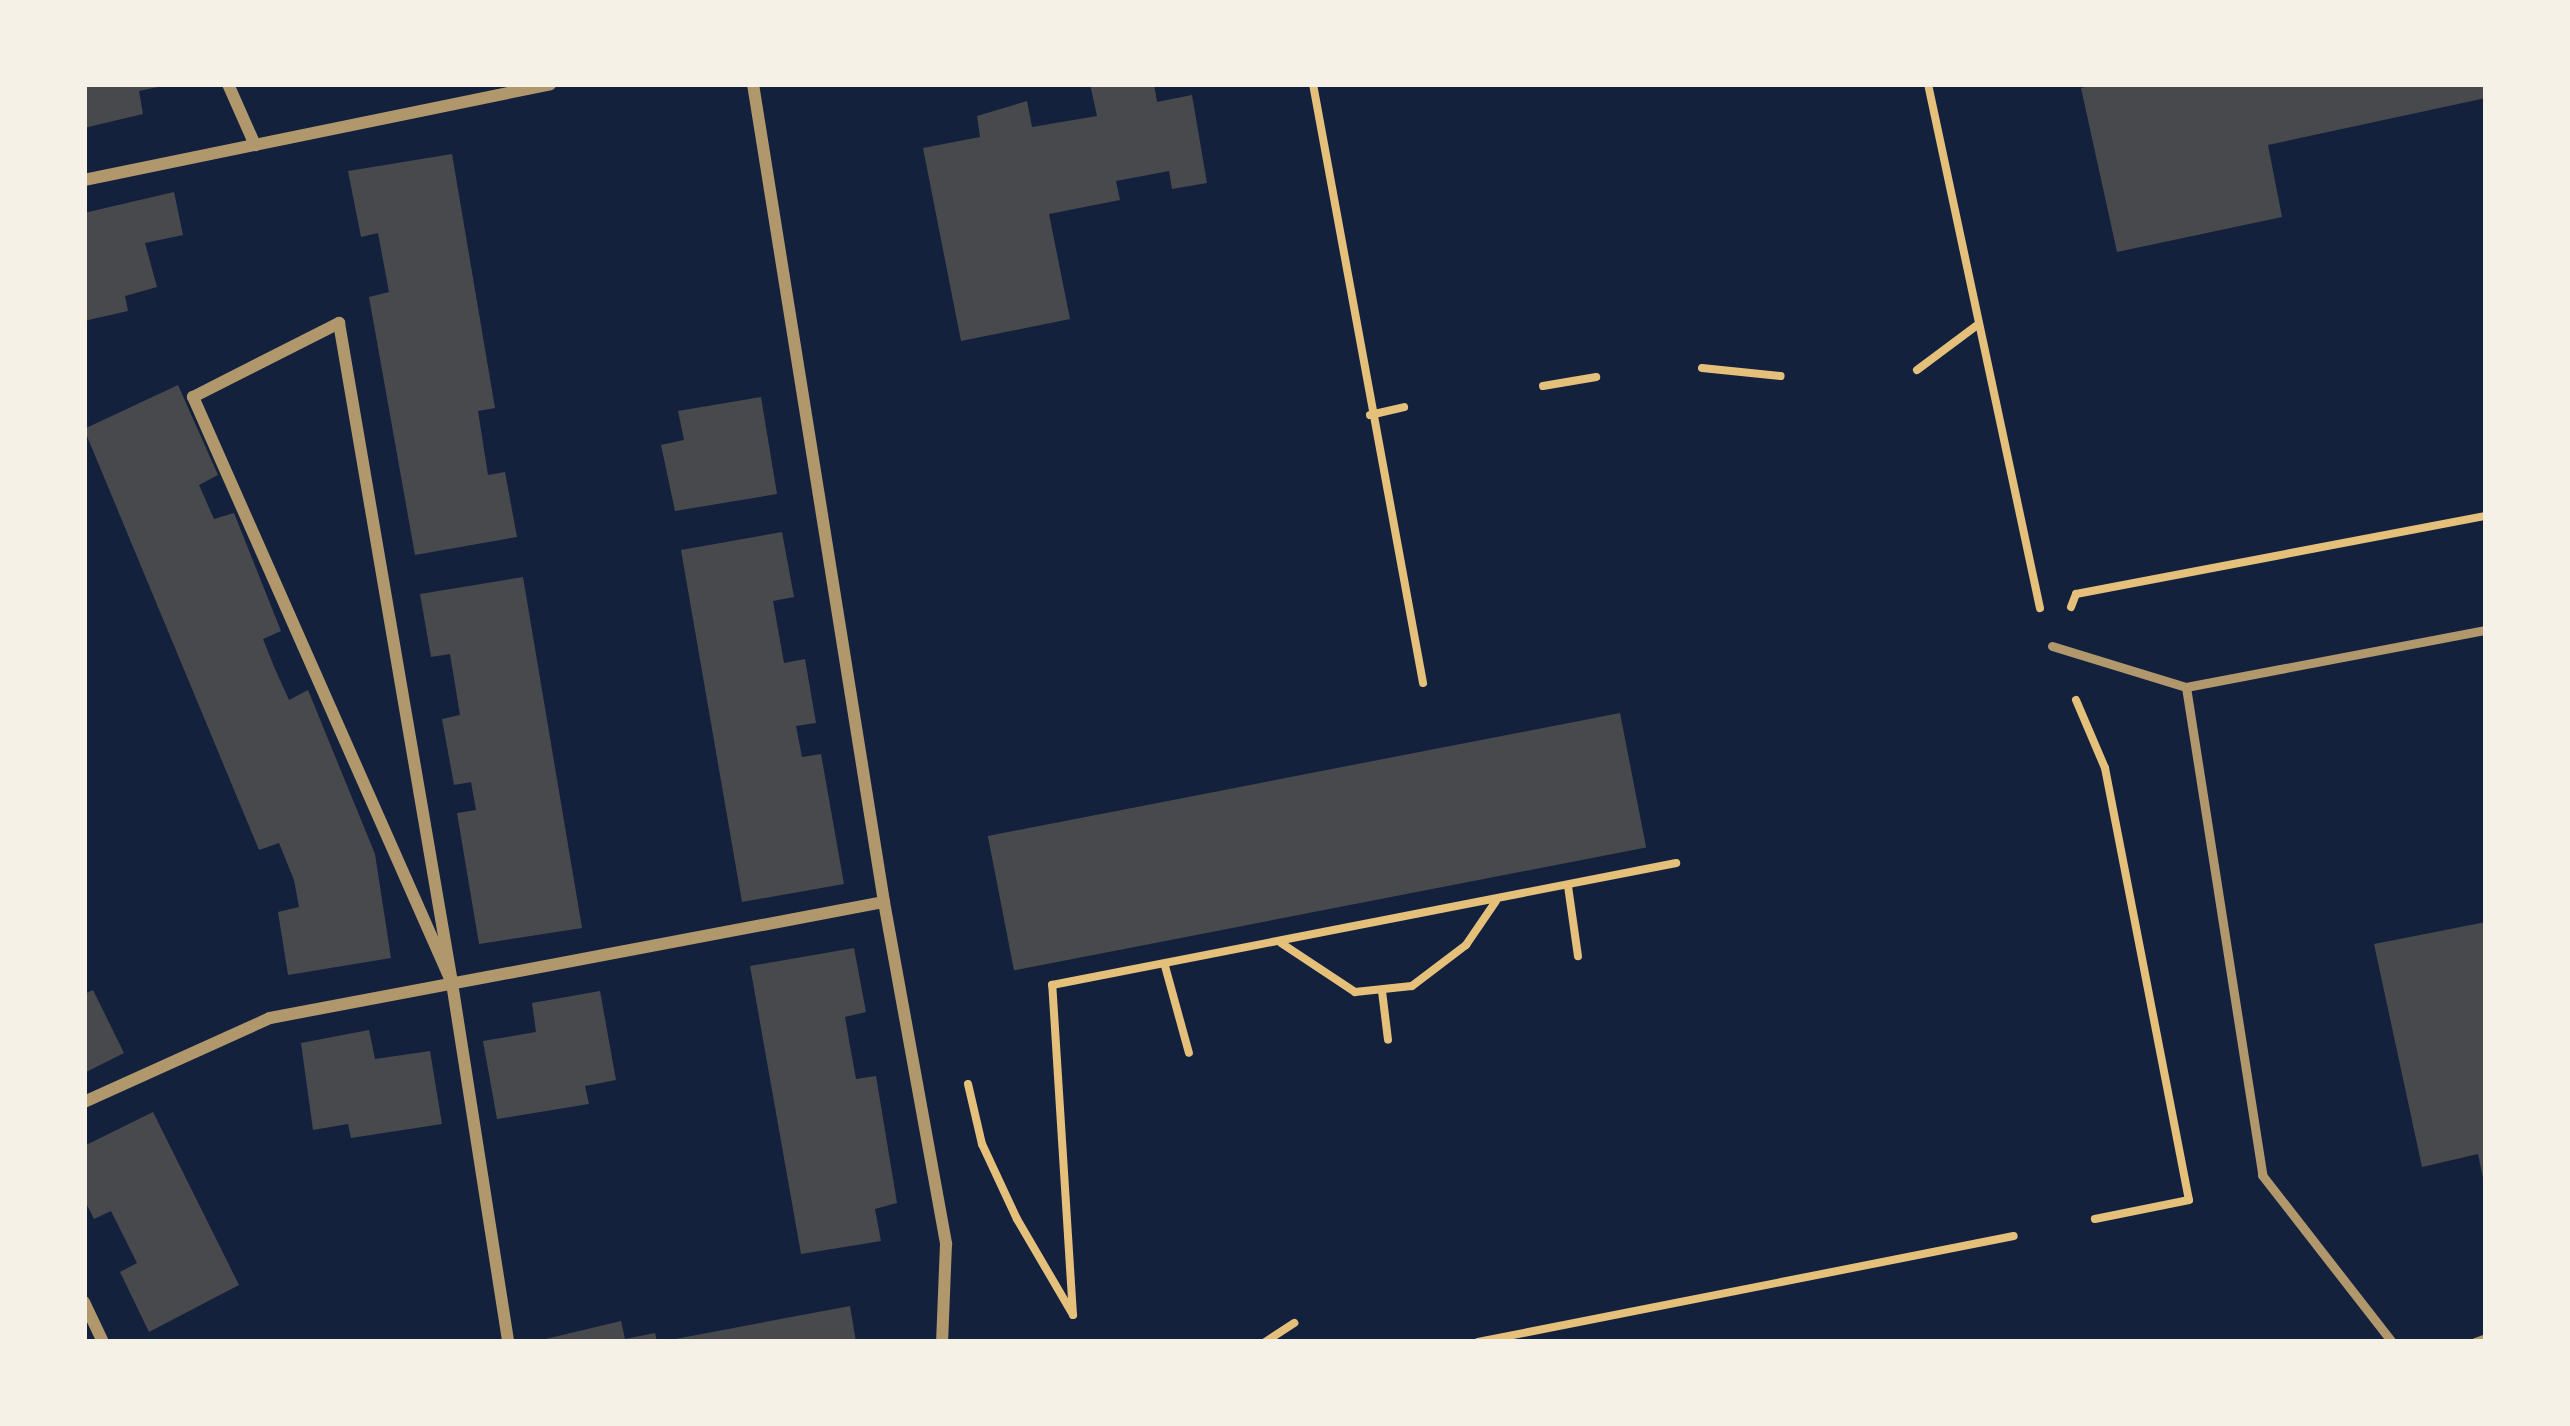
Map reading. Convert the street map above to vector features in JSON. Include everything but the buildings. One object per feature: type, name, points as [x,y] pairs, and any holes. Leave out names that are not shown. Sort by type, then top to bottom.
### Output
[{"type":"street","points":[[228,84],[255,145]]},
{"type":"street","points":[[84,180],[550,84]]},
{"type":"street","points":[[753,84],[884,902],[946,1244],[942,1342]]},
{"type":"street","points":[[452,983],[194,398],[339,323],[452,983],[508,1342]]},
{"type":"street","points":[[84,1102],[270,1018],[884,902]]},
{"type":"street","points":[[84,1302],[103,1342]]},
{"type":"lane","points":[[2052,646],[2186,687],[2486,630]]},
{"type":"lane","points":[[2186,687],[2262,1175],[2392,1342]]},
{"type":"lane","points":[[2475,1342],[2486,1338]]},
{"type":"path","points":[[1313,84],[1370,416],[1423,682]]},
{"type":"path","points":[[1917,370],[1976,326]]},
{"type":"path","points":[[1702,368],[1781,376]]},
{"type":"path","points":[[1544,386],[1596,376]]},
{"type":"path","points":[[1370,416],[1404,407]]},
{"type":"path","points":[[2052,646],[2076,594],[2486,516]]},
{"type":"path","points":[[910,1050],[958,1042],[982,1144],[1017,1219],[1073,1315],[1052,985],[1676,863]]},
{"type":"path","points":[[1568,885],[1578,956]]},
{"type":"path","points":[[1280,942],[1355,992],[1382,992],[1412,986],[1466,945],[1497,899]]},
{"type":"path","points":[[1165,965],[1189,1053]]},
{"type":"path","points":[[1382,992],[1388,1040]]},
{"type":"path","points":[[1478,1342],[2014,1236]]},
{"type":"path","points":[[1265,1342],[1294,1323]]}]
